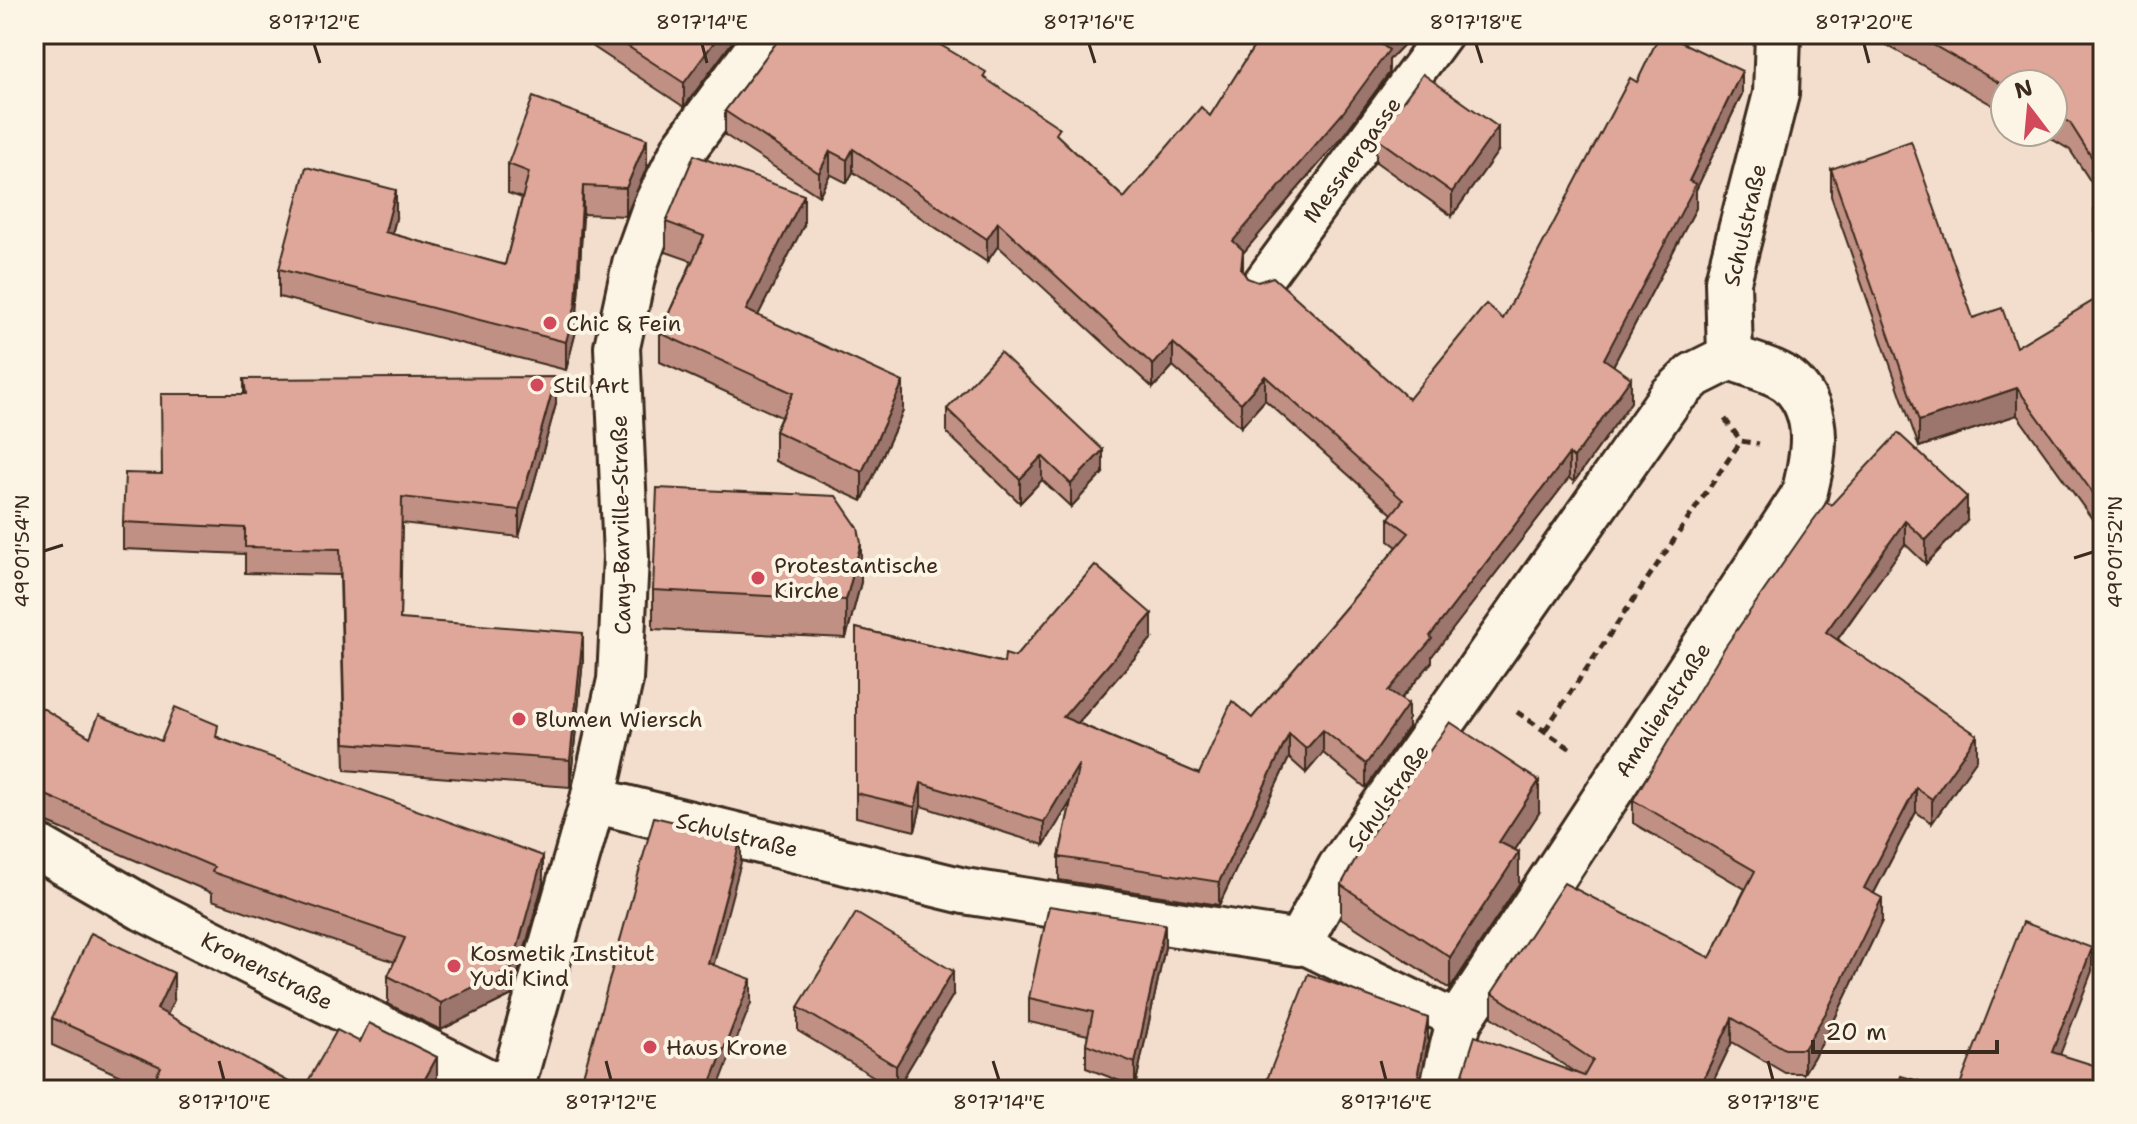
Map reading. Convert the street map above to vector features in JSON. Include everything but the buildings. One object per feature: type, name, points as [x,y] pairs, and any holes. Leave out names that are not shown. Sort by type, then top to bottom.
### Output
[{"type":"street","name":"Cany-Barville-Straße","points":[[511,1090],[593,800],[620,680],[626,557],[617,347],[635,264],[656,205],[685,147],[769,34]]},
{"type":"street","name":"Schulstraße","points":[[593,800],[964,891],[1299,943],[1340,868],[1469,680],[1671,397],[1712,366],[1728,281],[1776,94],[1778,34]]},
{"type":"street","name":"Amalienstraße","points":[[1442,1090],[1459,1021],[1804,495],[1815,451],[1809,410],[1791,382],[1712,366]]},
{"type":"street","name":"Kronenstraße","points":[[34,845],[143,908],[504,1090]]},
{"type":"lane","name":"Messnergasse","points":[[1260,285],[1444,34]]},
{"type":"lane","points":[[1299,943],[1459,1021]]},
{"type":"path","points":[[1712,366],[1741,441]]},
{"type":"path","points":[[1741,441],[1815,451]]},
{"type":"path","points":[[1545,730],[1741,441]]},
{"type":"path","points":[[1469,680],[1616,781]]},
{"type":"place","name":"Chic & Fein","points":[[550,323]]},
{"type":"place","name":"Stil Art","points":[[537,385]]},
{"type":"place","name":"Protestantische Kirche","points":[[758,578]]},
{"type":"place","name":"Blumen Wiersch","points":[[519,719]]},
{"type":"place","name":"Kosmetik Institut Yudi Kind","points":[[454,966]]},
{"type":"place","name":"Haus Krone","points":[[650,1047]]}]
